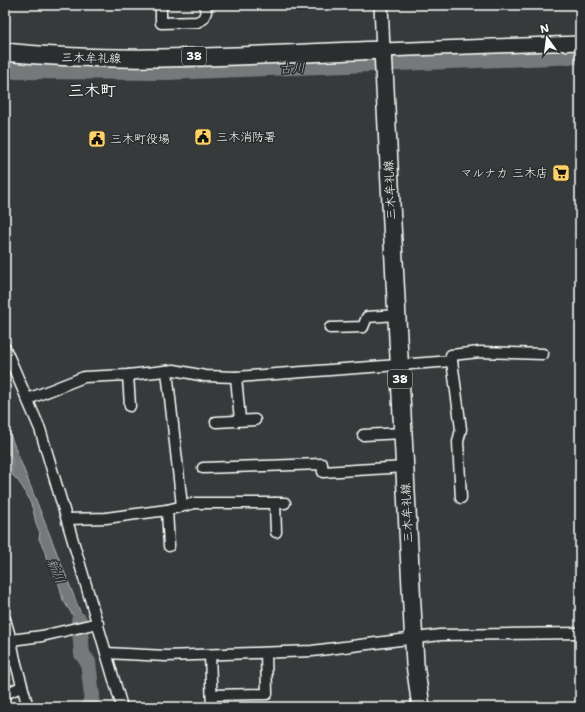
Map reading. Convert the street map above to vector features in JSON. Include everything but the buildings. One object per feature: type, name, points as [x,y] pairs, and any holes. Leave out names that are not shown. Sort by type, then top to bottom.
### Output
[{"type":"main road","name":"三木牟礼線","points":[[5,52],[46,57],[115,59],[383,50],[415,664],[421,707]]},
{"type":"street","points":[[161,5],[162,23],[196,22],[203,19],[206,5]]},
{"type":"street","points":[[381,5],[383,50],[580,43]]},
{"type":"street","points":[[330,328],[363,327],[367,317],[397,315]]},
{"type":"street","points":[[5,348],[40,429],[122,707]]},
{"type":"street","points":[[461,498],[458,442],[460,429],[452,355],[480,352],[543,354]]},
{"type":"street","points":[[28,399],[84,377],[128,375],[174,370],[205,376],[236,377],[452,360]]},
{"type":"street","points":[[168,371],[182,506]]},
{"type":"street","points":[[128,375],[130,406]]},
{"type":"street","points":[[236,377],[240,420]]},
{"type":"street","points":[[216,422],[255,420]]},
{"type":"street","points":[[363,435],[403,433]]},
{"type":"street","points":[[203,468],[322,464],[323,472],[405,467]]},
{"type":"street","points":[[67,519],[106,518],[167,510],[196,503],[280,503],[276,532]]},
{"type":"street","points":[[167,510],[169,546]]},
{"type":"street","points":[[5,619],[11,640],[10,661],[22,687],[28,707]]},
{"type":"street","points":[[11,640],[42,636],[98,623]]},
{"type":"street","points":[[106,653],[166,656],[312,651],[440,636],[580,632]]},
{"type":"street","points":[[212,695],[267,694],[266,653]]},
{"type":"street","points":[[210,655],[212,707]]},
{"type":"street","points":[[5,694],[22,687]]},
{"type":"water","points":[[5,422],[83,619],[86,640],[80,641],[74,617],[63,600],[59,584],[47,560],[39,539],[40,532],[36,525],[31,504],[26,493],[12,475],[12,459],[10,454],[5,454]]},
{"type":"waterway","name":"古川","points":[[5,68],[16,71],[167,72],[580,56]]},
{"type":"waterway","name":"新川","points":[[79,620],[82,654],[88,662],[92,696],[89,707]]},
{"type":"place","name":"三木消防署","points":[[203,137]]},
{"type":"place","name":"三木町役場","points":[[97,139]]},
{"type":"place","name":"マルナカ 三木店","points":[[561,173]]},
{"type":"district","name":"三木町","points":[[92,90]]}]
